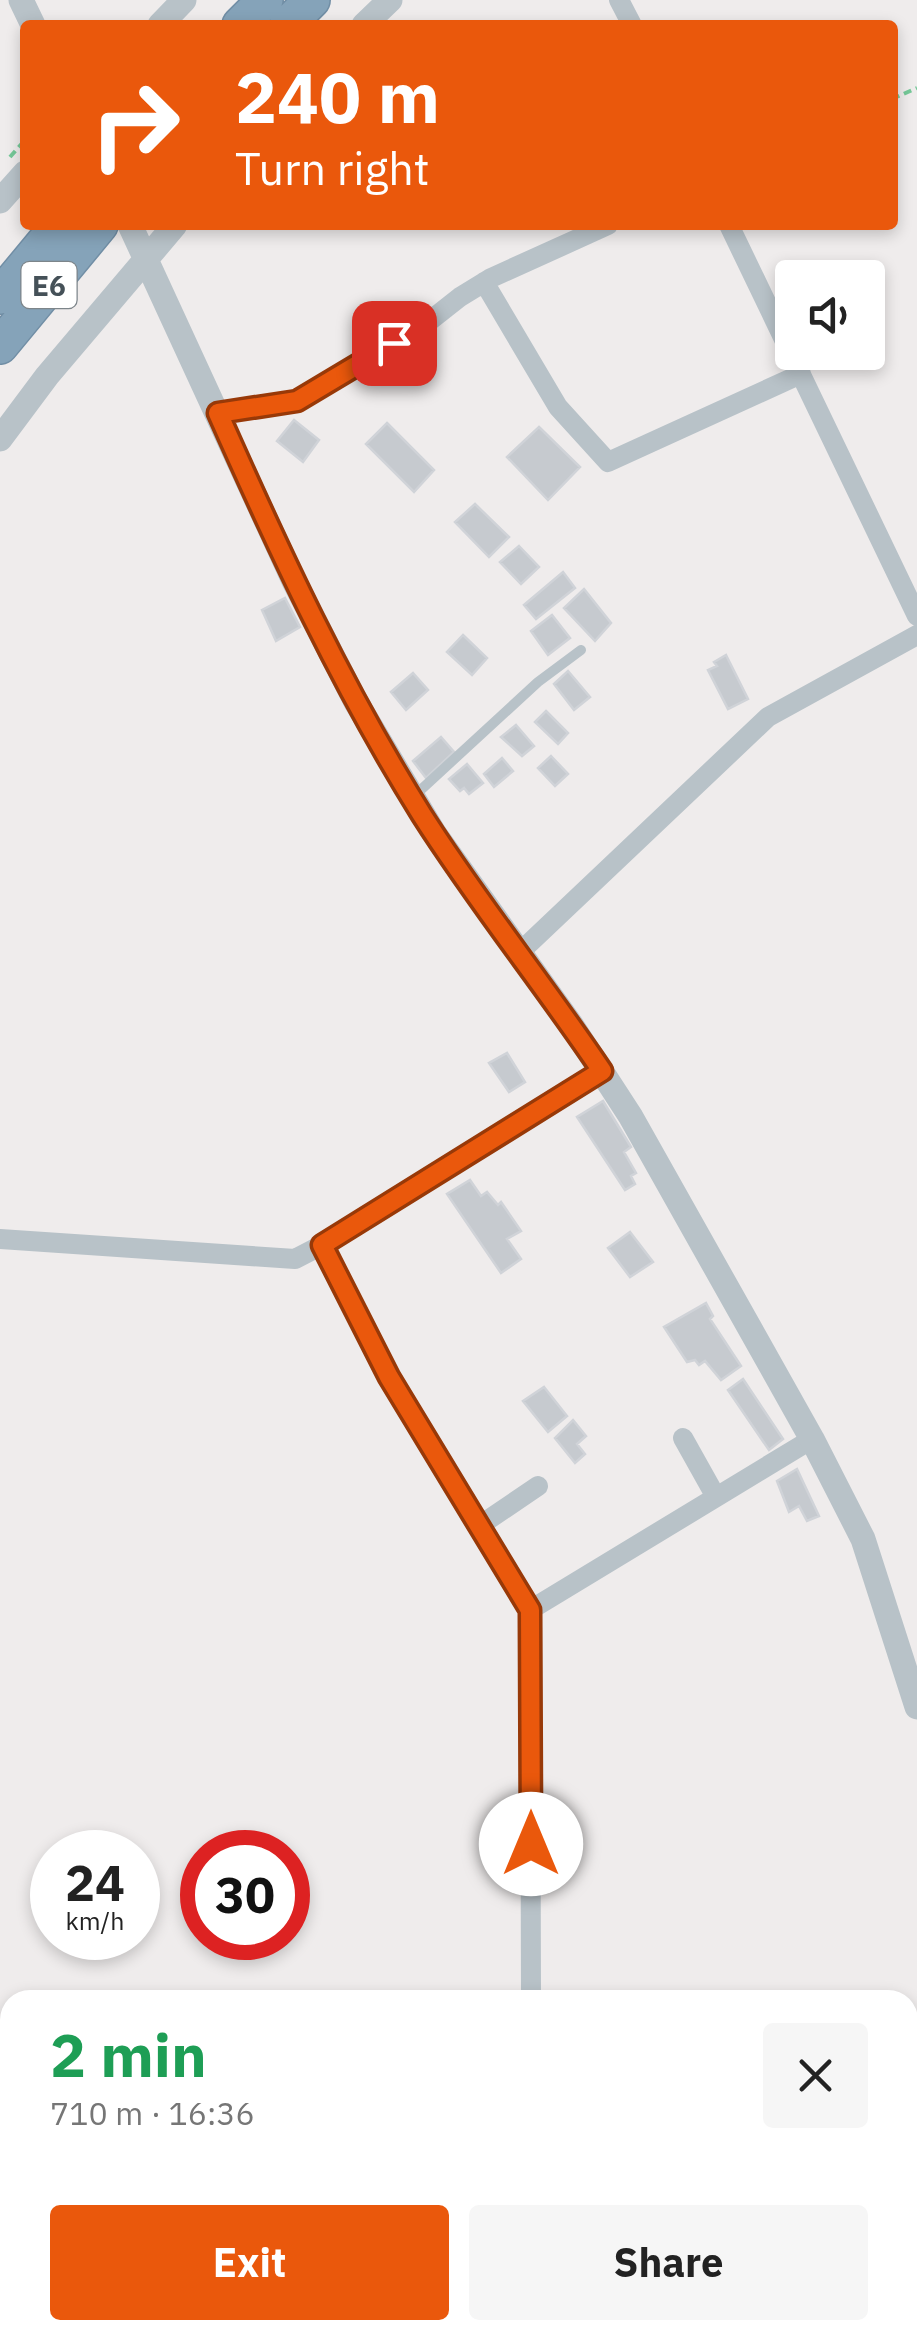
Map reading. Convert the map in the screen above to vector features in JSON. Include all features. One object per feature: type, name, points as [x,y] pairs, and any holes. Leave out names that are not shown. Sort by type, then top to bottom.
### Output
[{"type":"highway","points":[[245,20],[265,0]]},
{"type":"highway","points":[[292,20],[312,0]]},
{"type":"highway","name":"E6","points":[[0,296],[54,230]]},
{"type":"highway","name":"E6","points":[[0,346],[96,230]]},
{"type":"street","points":[[165,20],[184,0]]},
{"type":"street","points":[[369,20],[390,0]]},
{"type":"street","points":[[0,201],[20,178]]},
{"type":"street","points":[[133,230],[322,640],[412,798],[602,1071],[812,1439],[864,1540],[917,1707]]},
{"type":"street","points":[[0,439],[169,230]]},
{"type":"street","points":[[218,413],[297,401],[427,324],[484,282],[597,230]]},
{"type":"street","points":[[731,230],[917,616]]},
{"type":"street","points":[[484,282],[558,407],[608,462],[801,374]]},
{"type":"street","points":[[519,954],[768,717],[917,635]]},
{"type":"street","points":[[0,1239],[295,1259],[602,1071]]},
{"type":"street","points":[[322,1245],[389,1377],[530,1610],[531,1990]]},
{"type":"street","points":[[682,1438],[716,1497]]},
{"type":"street","points":[[530,1610],[812,1439]]},
{"type":"street","points":[[479,1526],[538,1486]]},
{"type":"lane","points":[[412,798],[538,682],[581,650]]},
{"type":"building","points":[[294,420],[319,440],[303,462],[277,441]]},
{"type":"building","points":[[387,423],[434,470],[414,492],[366,444]]},
{"type":"building","points":[[539,427],[580,467],[548,500],[507,457]]},
{"type":"building","points":[[475,504],[509,537],[489,557],[455,522]]},
{"type":"building","points":[[519,546],[539,567],[521,584],[500,562]]},
{"type":"building","points":[[563,572],[575,588],[536,619],[524,605]]},
{"type":"building","points":[[584,589],[611,623],[595,641],[564,608]]},
{"type":"building","points":[[285,598],[300,627],[276,641],[262,610]]},
{"type":"building","points":[[552,615],[570,638],[548,655],[531,631]]},
{"type":"building","points":[[463,635],[487,658],[472,675],[447,652]]},
{"type":"building","points":[[726,655],[748,699],[728,709],[708,670]]},
{"type":"building","points":[[568,671],[590,697],[574,710],[554,684]]},
{"type":"building","points":[[413,673],[428,690],[406,710],[391,692]]},
{"type":"building","points":[[546,711],[568,733],[558,744],[535,722]]},
{"type":"building","points":[[516,725],[534,746],[522,756],[501,737]]},
{"type":"building","points":[[441,737],[454,752],[426,778],[413,761]]},
{"type":"building","points":[[551,756],[568,774],[555,786],[538,768]]},
{"type":"building","points":[[502,758],[513,771],[494,787],[484,774]]},
{"type":"building","points":[[467,764],[483,783],[469,794],[449,779]]},
{"type":"building","points":[[507,1053],[525,1082],[509,1092],[489,1063]]},
{"type":"building","points":[[603,1101],[631,1147],[624,1152],[636,1173],[631,1176],[635,1184],[625,1190],[577,1117]]},
{"type":"building","points":[[470,1180],[481,1196],[487,1192],[498,1205],[501,1202],[521,1231],[507,1239],[521,1259],[501,1273],[447,1194]]},
{"type":"building","points":[[630,1232],[653,1262],[630,1277],[608,1248]]},
{"type":"building","points":[[706,1303],[713,1316],[710,1319],[741,1366],[721,1380],[705,1361],[699,1365],[695,1360],[687,1362],[664,1327]]},
{"type":"building","points":[[743,1379],[783,1439],[769,1450],[728,1390]]},
{"type":"building","points":[[544,1387],[567,1416],[548,1432],[523,1401]]},
{"type":"building","points":[[573,1420],[586,1436],[577,1444],[585,1454],[575,1463],[555,1438]]},
{"type":"building","points":[[797,1469],[819,1516],[807,1521],[799,1506],[789,1512],[777,1481]]},
{"type":"route","points":[[394,343],[297,401],[218,413],[322,640],[392,765],[434,833],[602,1071],[322,1245],[389,1377],[530,1610],[531,1844]]}]
